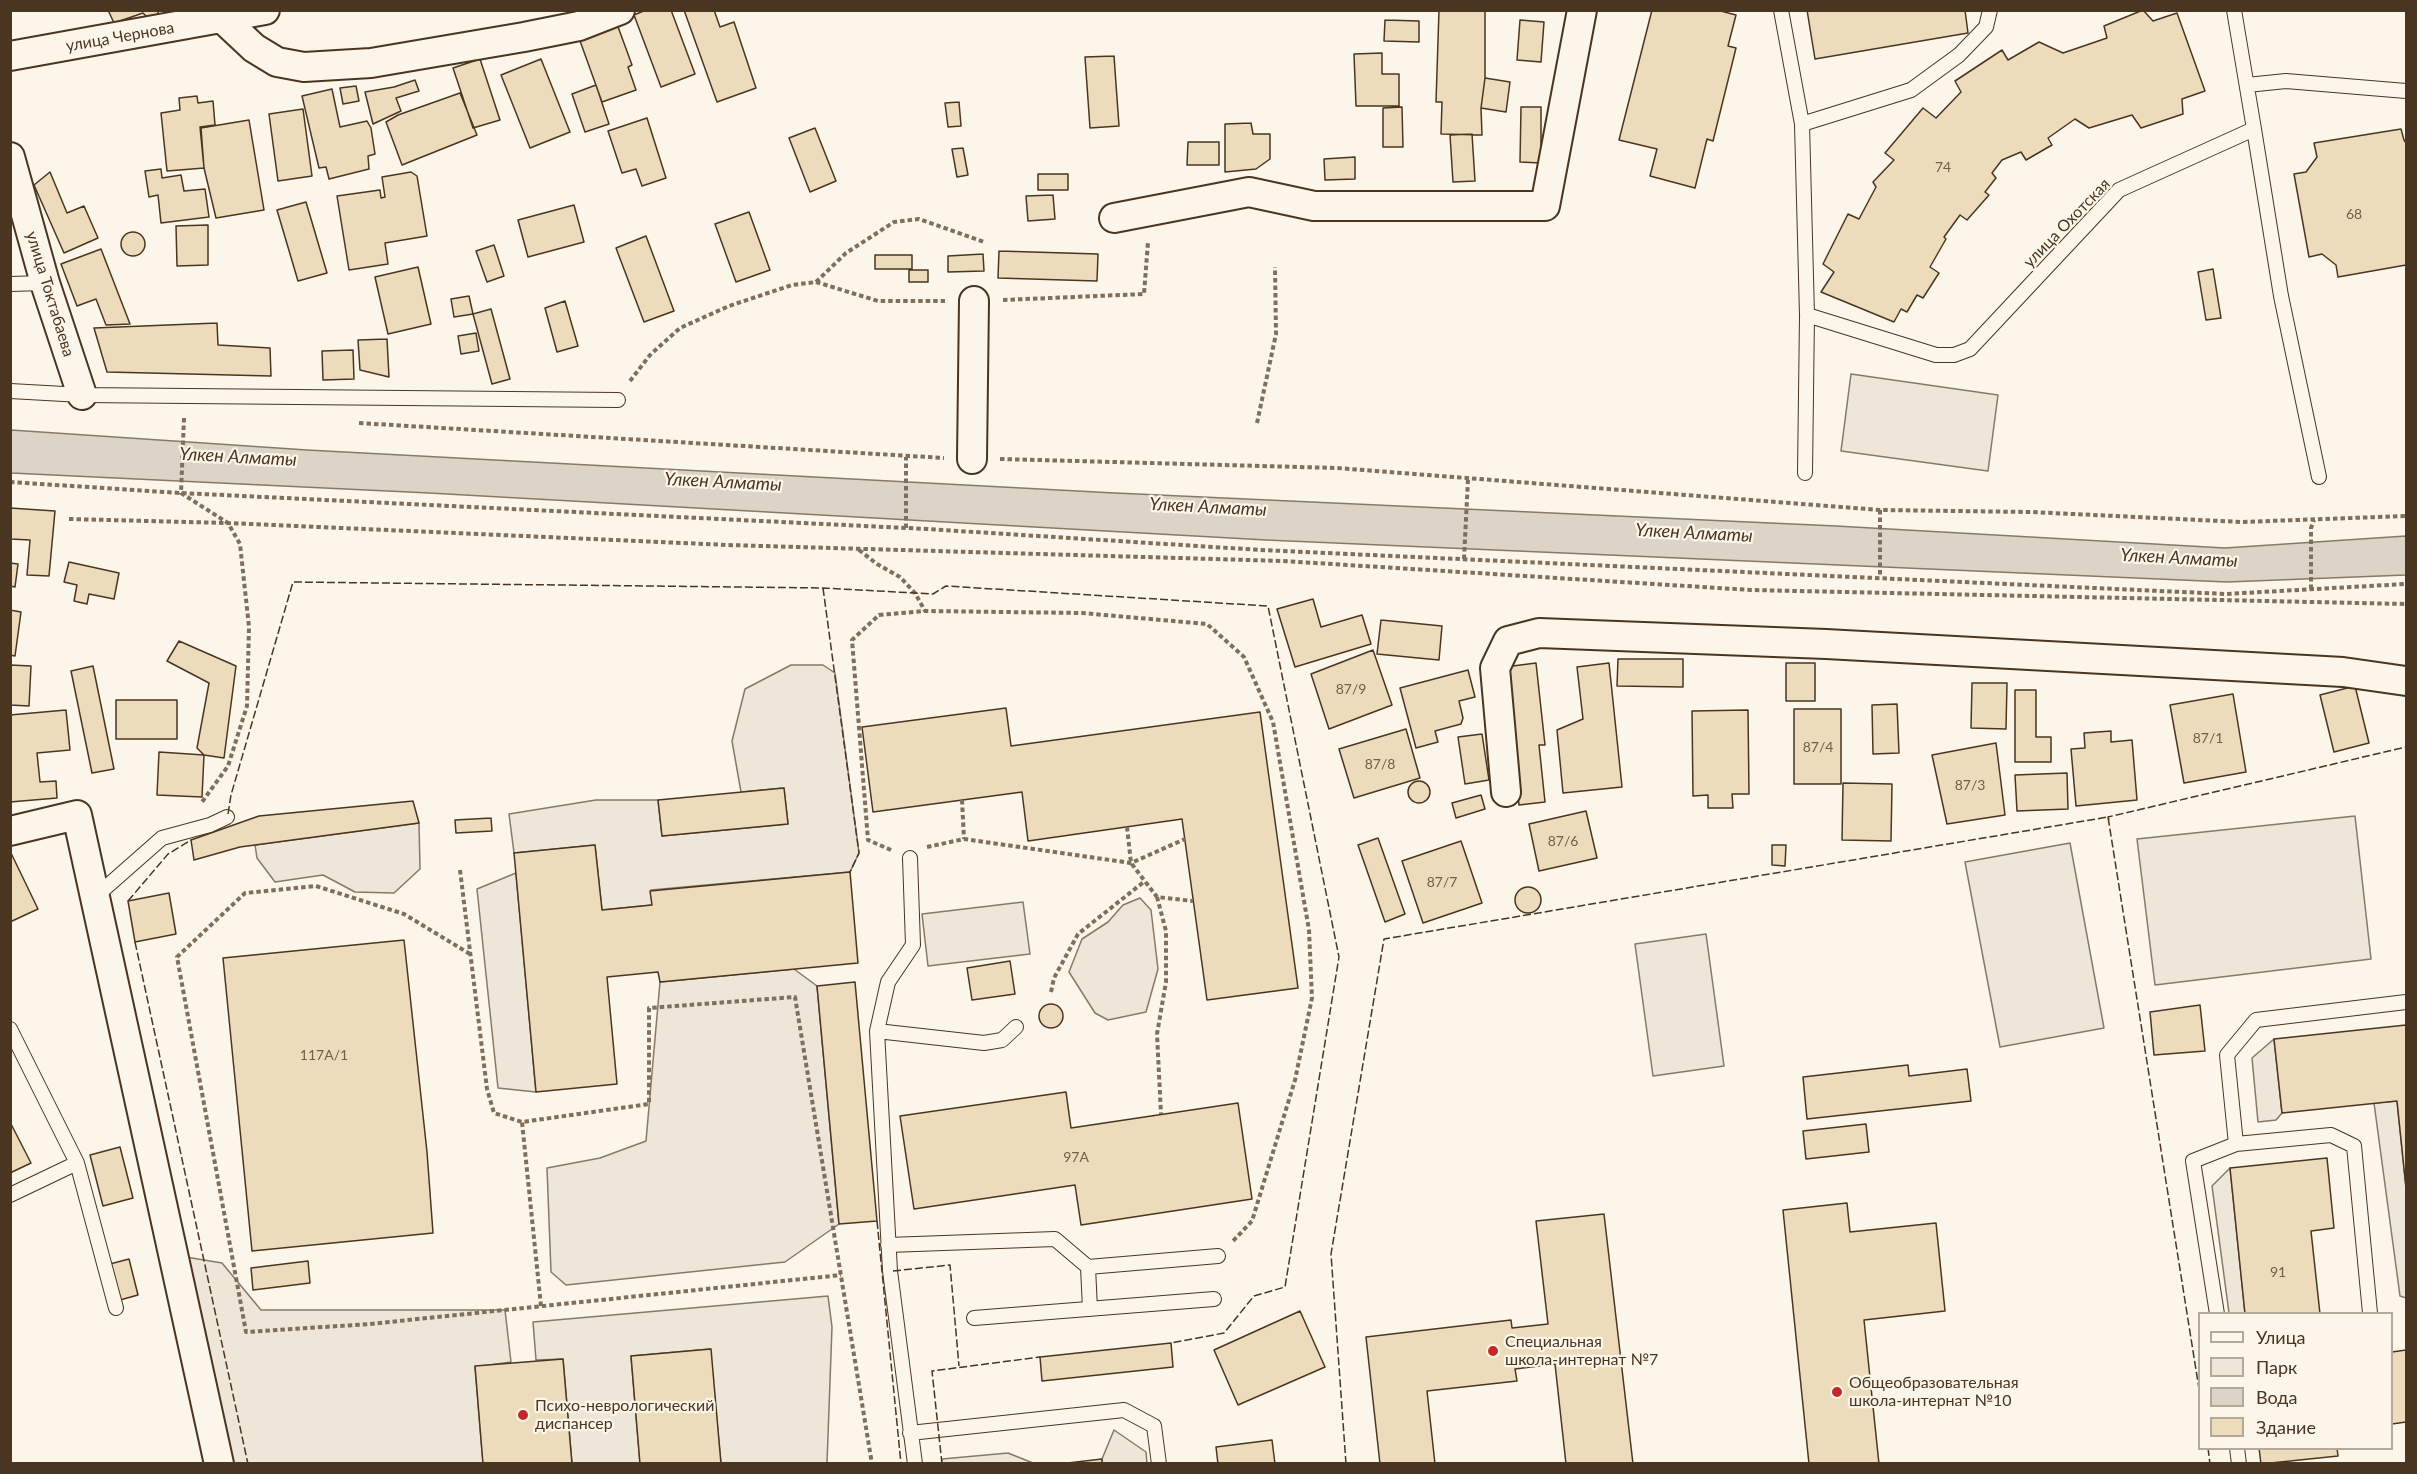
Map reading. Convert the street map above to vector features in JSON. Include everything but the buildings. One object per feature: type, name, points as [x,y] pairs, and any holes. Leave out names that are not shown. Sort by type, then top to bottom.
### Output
[{"type":"street","name":"улица Чернова","points":[[10,56],[265,10]]},
{"type":"street","points":[[222,18],[254,48],[277,62],[304,67],[371,63],[524,37],[579,26],[620,10]]},
{"type":"street","points":[[1114,218],[1249,192],[1314,206],[1545,206],[1582,10]]},
{"type":"street","name":"улица Токтабаева","points":[[10,157],[45,283],[82,395]]},
{"type":"street","points":[[972,459],[974,301]]},
{"type":"street","points":[[1506,792],[1494,668],[1508,641],[1539,633],[1814,643],[2343,672],[2406,681]]},
{"type":"street","points":[[10,831],[77,815],[219,1464]]},
{"type":"lane","points":[[1781,10],[1802,124],[1807,315],[1805,473]]},
{"type":"lane","points":[[1802,124],[1911,90],[1959,55],[1986,27],[1990,10]]},
{"type":"lane","points":[[2234,10],[2281,296],[2319,477]]},
{"type":"lane","points":[[2247,86],[2286,81],[2406,91]]},
{"type":"lane","name":"улица Охотская","points":[[1807,315],[1936,355],[1954,355],[1970,349],[2119,190],[2254,129]]},
{"type":"lane","points":[[10,285],[45,283]]},
{"type":"lane","points":[[10,392],[82,395],[618,400]]},
{"type":"lane","points":[[95,897],[162,838],[210,825],[227,817]]},
{"type":"lane","points":[[910,858],[913,945],[888,982],[877,1031],[888,1245],[915,1464]]},
{"type":"lane","points":[[2236,1144],[2228,1054],[2256,1020],[2406,1002]]},
{"type":"lane","points":[[877,1031],[984,1043],[1002,1040],[1016,1027]]},
{"type":"lane","points":[[10,1029],[77,1163],[116,1308]]},
{"type":"lane","points":[[2217,1312],[2193,1161],[2236,1144],[2331,1134],[2354,1146],[2370,1312]]},
{"type":"lane","points":[[10,1195],[77,1163]]},
{"type":"lane","points":[[888,1245],[1055,1239],[1088,1267],[1218,1256]]},
{"type":"lane","points":[[1088,1267],[1090,1309]]},
{"type":"lane","points":[[974,1318],[1214,1299]]},
{"type":"lane","points":[[910,1433],[1124,1410],[1154,1426],[1158,1464]]},
{"type":"path","points":[[618,400],[650,355],[680,328],[729,306],[781,289],[816,282],[878,301],[1040,300],[1144,294],[1151,211]]},
{"type":"path","points":[[816,282],[846,253],[894,222],[919,219],[984,242]]},
{"type":"path","points":[[1257,423],[1276,334],[1275,267]]},
{"type":"path","points":[[174,416],[184,417],[182,493]]},
{"type":"path","points":[[350,422],[906,457],[1336,468],[1880,510],[2031,512],[2242,522],[2406,516]]},
{"type":"path","points":[[906,457],[906,529]]},
{"type":"path","points":[[1464,559],[1468,479]]},
{"type":"path","points":[[10,482],[1261,550],[2226,594],[2311,587],[2406,584]]},
{"type":"path","points":[[182,493],[228,523],[240,544],[249,627],[247,706],[228,766],[182,832]]},
{"type":"path","points":[[1880,510],[1880,577]]},
{"type":"path","points":[[69,519],[228,523],[728,545],[1283,561],[1751,590],[2406,604]]},
{"type":"path","points":[[2311,587],[2311,528],[2314,520]]},
{"type":"path","points":[[859,549],[877,564],[900,577],[915,593],[925,611]]},
{"type":"path","points":[[1185,839],[1131,863],[964,839],[932,845],[910,858],[868,840],[852,640],[879,615],[925,611],[1082,613],[1206,624],[1244,657],[1273,722],[1309,930],[1312,999],[1294,1080],[1252,1221],[1218,1256]]},
{"type":"path","points":[[962,800],[964,839]]},
{"type":"path","points":[[1127,827],[1131,863],[1157,897],[1166,931],[1166,982],[1157,1034],[1161,1114]]},
{"type":"path","points":[[460,870],[487,1089],[494,1113],[522,1122],[649,1104],[649,1008],[795,997],[872,1464]]},
{"type":"path","points":[[1051,992],[1054,978],[1078,934],[1145,881]]},
{"type":"path","points":[[470,954],[404,914],[316,886],[245,893],[177,957],[246,1332],[370,1324],[841,1275]]},
{"type":"path","points":[[1157,897],[1193,901]]},
{"type":"path","points":[[522,1122],[542,1306]]},
{"type":"green space","points":[[1851,374],[1998,395],[1988,471],[1841,451]]},
{"type":"green space","points":[[791,665],[823,665],[835,673],[859,853],[850,872],[651,890],[652,905],[602,910],[595,845],[514,853],[509,814],[596,800],[658,800],[662,836],[788,824],[784,788],[741,792],[732,741],[745,689]]},
{"type":"green space","points":[[2355,816],[2371,959],[2155,985],[2137,839]]},
{"type":"green space","points":[[419,823],[420,869],[394,893],[355,892],[323,875],[275,882],[257,858],[255,845]]},
{"type":"green space","points":[[2070,843],[2104,1028],[2000,1047],[1965,862]]},
{"type":"green space","points":[[516,873],[536,1092],[498,1088],[477,889]]},
{"type":"green space","points":[[1140,898],[1151,910],[1158,969],[1146,1012],[1108,1020],[1095,1013],[1069,972],[1082,939],[1108,922],[1123,905]]},
{"type":"green space","points":[[1023,902],[1030,954],[928,966],[922,914]]},
{"type":"green space","points":[[1706,934],[1724,1066],[1653,1076],[1635,944]]},
{"type":"green space","points":[[794,969],[817,986],[839,1224],[785,1262],[566,1285],[551,1272],[547,1168],[600,1158],[646,1141],[660,982]]},
{"type":"green space","points":[[2274,1039],[2282,1113],[2276,1120],[2258,1122],[2252,1058]]},
{"type":"green space","points":[[2397,1101],[2406,1188],[2406,1298],[2400,1296],[2374,1103]]},
{"type":"green space","points":[[2230,1168],[2245,1312],[2229,1312],[2212,1186]]},
{"type":"green space","points":[[186,1257],[222,1263],[261,1310],[505,1310],[511,1362],[475,1367],[483,1463],[230,1463]]},
{"type":"green space","points":[[828,1296],[832,1327],[827,1463],[721,1463],[710,1349],[631,1356],[640,1463],[572,1463],[563,1359],[536,1360],[533,1322]]},
{"type":"green space","points":[[1114,1430],[1146,1452],[1147,1463],[1102,1463]]},
{"type":"green space","points":[[1008,1453],[1033,1463],[942,1464],[942,1459]]},
{"type":"water","name":"Үлкен Алматы","points":[[11,430],[307,450],[1115,493],[1836,526],[2225,548],[2406,536],[2406,575],[2227,582],[1266,540],[429,493],[11,473]]},
{"type":"fence","points":[[228,814],[231,795],[293,582],[823,588],[933,594],[946,586],[1268,606],[1339,957],[1285,1287],[1254,1296],[1224,1333],[1171,1343]]},
{"type":"fence","points":[[823,588],[859,853],[850,872]]},
{"type":"fence","points":[[2109,820],[2108,817],[2406,747]]},
{"type":"fence","points":[[1346,1464],[1331,1254],[1384,939],[2108,817],[2198,1382]]},
{"type":"fence","points":[[128,901],[168,854],[191,840]]},
{"type":"fence","points":[[135,942],[248,1464]]},
{"type":"fence","points":[[877,1221],[901,1464]]},
{"type":"fence","points":[[893,1271],[950,1265],[959,1366]]},
{"type":"fence","points":[[942,1464],[932,1371],[1040,1357]]},
{"type":"fence","points":[[2208,1450],[2210,1464]]},
{"type":"place","name":"Специальная школа-интернат №7","points":[[1493,1351]]},
{"type":"place","name":"Общеобразовательная школа-интернат №10","points":[[1837,1392]]},
{"type":"place","name":"Психо-неврологический диспансер","points":[[523,1415]]}]
